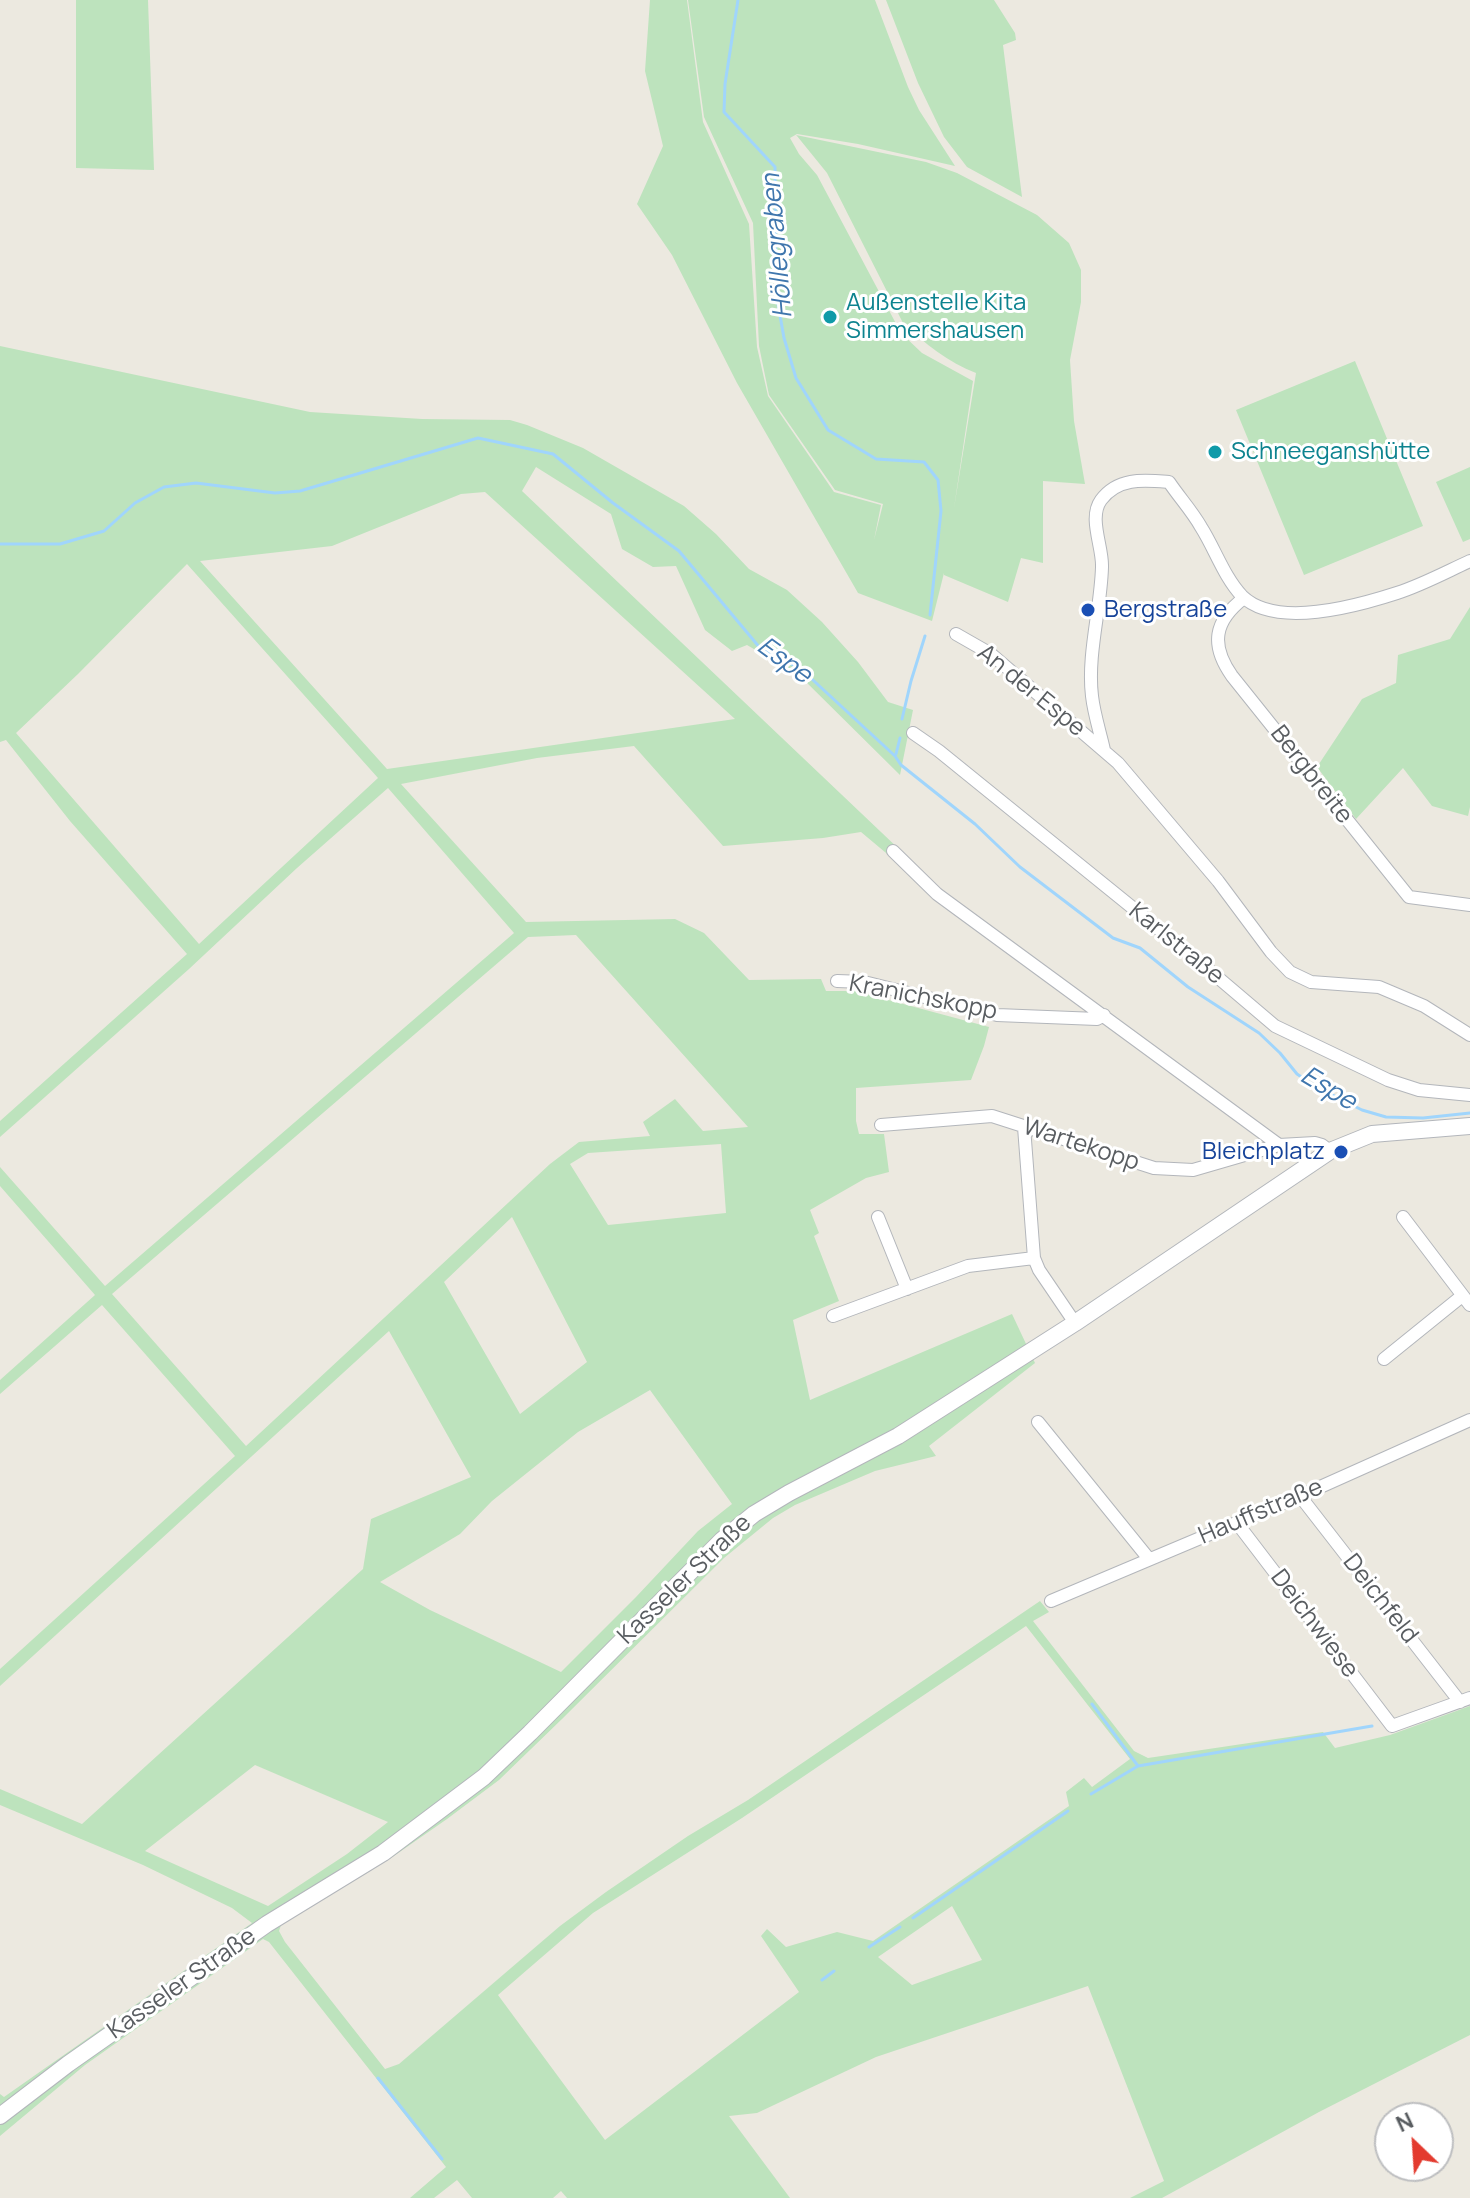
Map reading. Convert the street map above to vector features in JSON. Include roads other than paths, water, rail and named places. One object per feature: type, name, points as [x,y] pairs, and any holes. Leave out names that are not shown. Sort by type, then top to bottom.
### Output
[{"type":"street","points":[[1470,561],[1398,593],[1342,608],[1290,614],[1274,612],[1244,598],[1231,581],[1201,526],[1169,482],[1127,482],[1098,504],[1096,518],[1103,564],[1091,673],[1092,695],[1104,750],[1209,869],[1271,952],[1290,972],[1311,982],[1379,987],[1424,1006],[1470,1035]]},
{"type":"street","name":"Bergbreite","points":[[1244,598],[1229,609],[1221,621],[1218,638],[1224,664],[1232,676],[1405,894],[1415,899],[1470,905]]},
{"type":"street","name":"An der Espe","points":[[956,634],[991,654],[1104,750]]},
{"type":"street","name":"Karlstraße","points":[[913,733],[1275,1026],[1388,1080],[1419,1090],[1470,1095]]},
{"type":"street","points":[[893,851],[937,894],[1279,1145],[1315,1143],[1330,1151]]},
{"type":"street","name":"Kranichskopp","points":[[837,981],[864,982],[997,1015],[1097,1019],[1104,1015]]},
{"type":"street","name":"Wartekopp","points":[[881,1125],[992,1116],[1154,1168],[1193,1170],[1279,1145]]},
{"type":"street","name":"Kasseler Straße","points":[[0,2116],[220,1957],[289,1910],[383,1853],[471,1787],[530,1733],[722,1540],[754,1514],[898,1436],[1075,1323],[1330,1151],[1372,1134],[1470,1126]]},
{"type":"street","points":[[1024,1127],[1034,1258],[1075,1323]]},
{"type":"street","points":[[878,1217],[907,1289]]},
{"type":"street","points":[[1384,1359],[1466,1300],[1403,1217]]},
{"type":"street","points":[[833,1316],[968,1266],[1034,1258]]},
{"type":"street","name":"Hauffstraße","points":[[1051,1601],[1470,1420]]},
{"type":"street","points":[[1038,1422],[1149,1559]]},
{"type":"street","name":"Deichfeld","points":[[1300,1496],[1465,1700]]},
{"type":"street","name":"Deichwiese","points":[[1237,1523],[1392,1726],[1465,1700]]},
{"type":"waterway","name":"Höllegraben","points":[[738,0],[725,84],[724,112],[775,167],[776,293],[784,338],[796,378],[828,430],[876,459],[924,462],[938,480],[941,511],[930,615]]},
{"type":"waterway","name":"Espe","points":[[0,544],[60,544],[104,531],[135,503],[164,487],[196,483],[275,493],[300,491],[478,438],[553,454],[679,551],[760,648],[801,669],[901,765],[975,824],[1020,867],[1113,938],[1140,948],[1188,987],[1259,1033],[1297,1074],[1362,1110],[1386,1117],[1423,1118],[1470,1113]]},
{"type":"waterway","name":"Höllegraben","points":[[902,719],[925,636]]},
{"type":"waterway","name":"Höllegraben","points":[[896,754],[900,738]]},
{"type":"waterway","points":[[1092,1704],[1138,1766]]},
{"type":"waterway","points":[[1091,1794],[1138,1766],[1372,1726]]},
{"type":"waterway","points":[[913,1918],[1068,1811]]},
{"type":"waterway","points":[[869,1947],[900,1927]]},
{"type":"waterway","points":[[822,1980],[834,1971]]},
{"type":"waterway","points":[[378,2078],[442,2159]]},
{"type":"place","name":"Außenstelle Kita Simmershausen","points":[[830,317]]},
{"type":"place","name":"Schneeganshütte","points":[[1215,452]]},
{"type":"place","name":"Bergstraße","points":[[1088,610]]},
{"type":"place","name":"Bleichplatz","points":[[1341,1152]]}]
